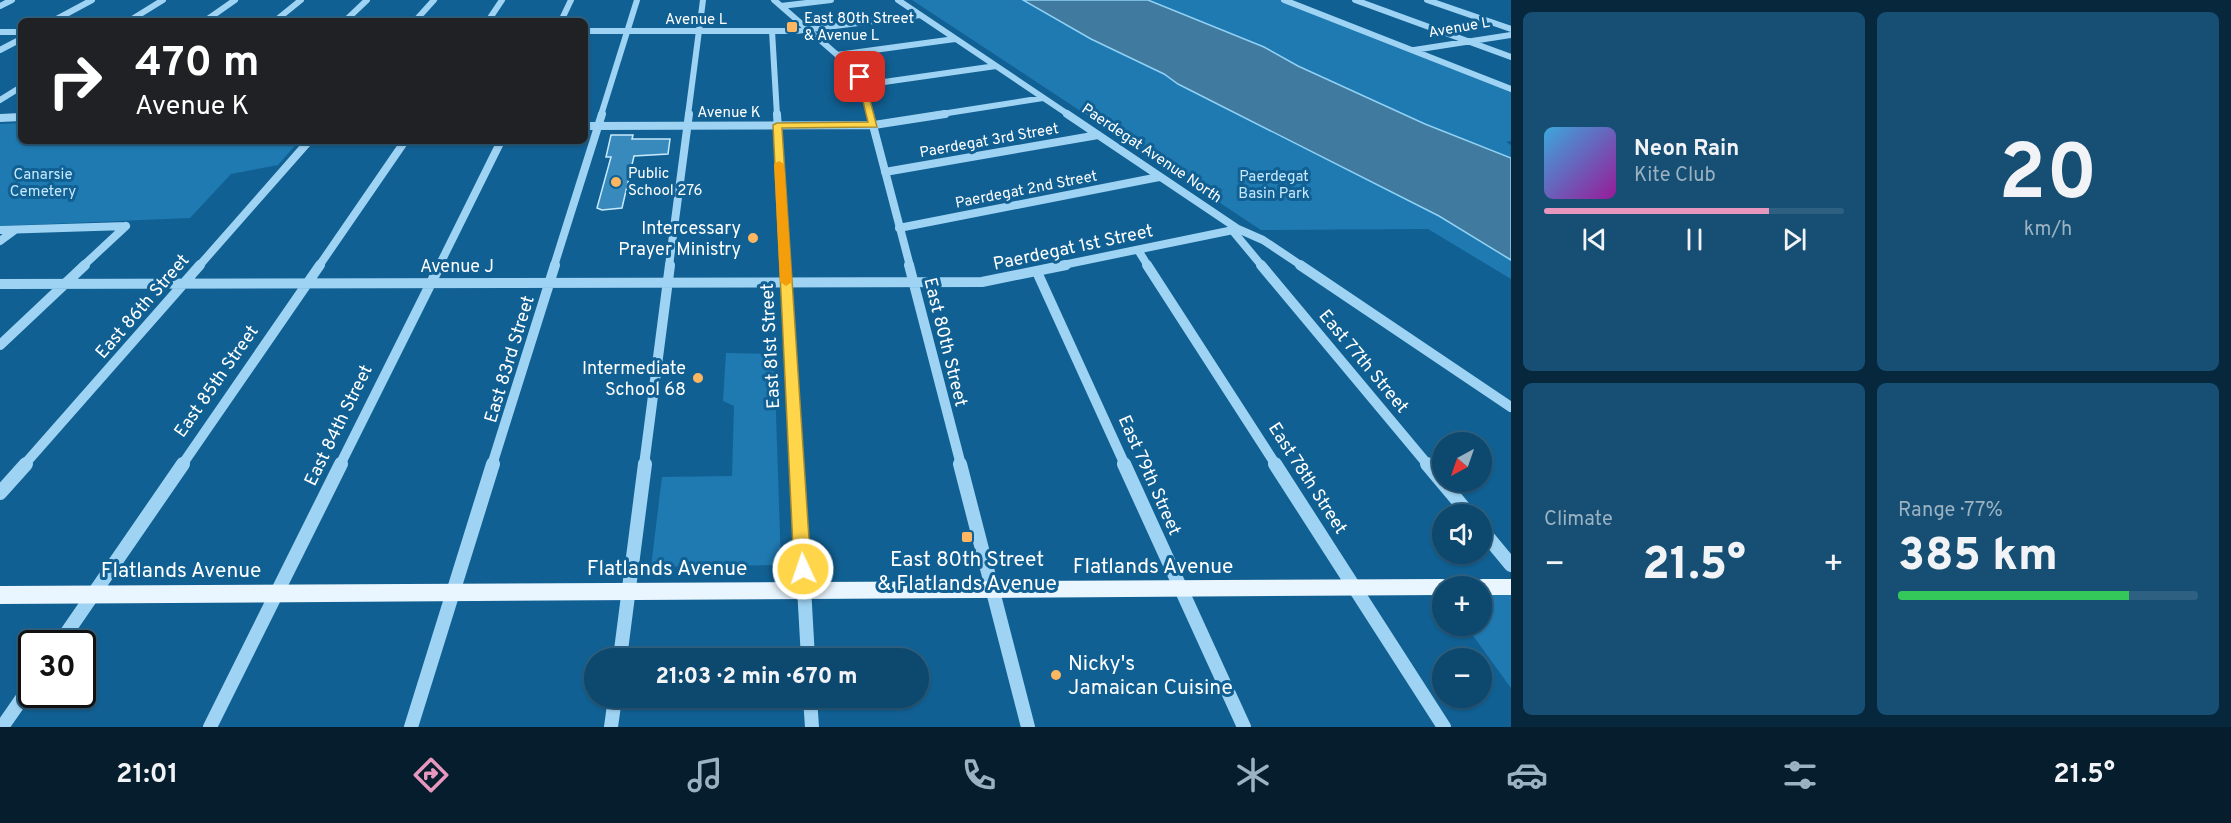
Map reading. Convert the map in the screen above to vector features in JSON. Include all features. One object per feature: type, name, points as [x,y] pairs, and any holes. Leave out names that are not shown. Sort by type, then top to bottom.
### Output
[{"type":"main road","name":"Flatlands Avenue","points":[[0,595],[1432,587]]},
{"type":"main road","points":[[1492,587],[1511,587]]},
{"type":"street","points":[[0,6],[12,0]]},
{"type":"street","points":[[59,18],[92,0]]},
{"type":"street","points":[[134,18],[163,0]]},
{"type":"street","points":[[209,18],[235,0]]},
{"type":"street","points":[[279,18],[301,0]]},
{"type":"street","points":[[348,18],[367,0]]},
{"type":"street","points":[[418,18],[434,0]]},
{"type":"street","points":[[490,18],[502,0]]},
{"type":"street","points":[[562,18],[571,0]]},
{"type":"street","name":"East 83rd Street","points":[[411,727],[638,0]]},
{"type":"street","points":[[621,648],[703,0]]},
{"type":"street","name":"East 80th Street","points":[[774,0],[855,72],[863,85],[1028,727]]},
{"type":"street","points":[[781,6],[831,0]]},
{"type":"street","name":"Paerdegat Avenue North","points":[[897,0],[1235,230],[1263,240],[1511,407]]},
{"type":"street","points":[[1276,0],[1410,50]]},
{"type":"street","points":[[1284,0],[1511,89]]},
{"type":"street","points":[[1355,0],[1511,57]]},
{"type":"street","points":[[1427,0],[1511,30]]},
{"type":"street","name":"Avenue L","points":[[588,31],[772,31],[920,15]]},
{"type":"street","points":[[772,31],[796,20]]},
{"type":"street","name":"Avenue L","points":[[1410,50],[1511,30]]},
{"type":"street","name":"East 81st Street","points":[[772,31],[807,648]]},
{"type":"street","points":[[0,32],[18,32]]},
{"type":"street","name":"Avenue L","points":[[1410,50],[1511,35]]},
{"type":"street","points":[[837,55],[955,39]]},
{"type":"street","points":[[0,50],[18,41]]},
{"type":"street","points":[[863,85],[996,66]]},
{"type":"street","points":[[0,100],[18,89]]},
{"type":"street","name":"Avenue K","points":[[588,126],[874,125],[1043,98]]},
{"type":"street","points":[[0,118],[18,117]]},
{"type":"street","name":"Paerdegat 3rd Street","points":[[885,172],[1098,135]]},
{"type":"street","name":"East 86th Street","points":[[0,493],[306,144]]},
{"type":"street","name":"East 85th Street","points":[[69,630],[403,144]]},
{"type":"street","name":"East 84th Street","points":[[210,727],[500,144]]},
{"type":"street","name":"Paerdegat 2nd Street","points":[[899,228],[1159,177]]},
{"type":"street","points":[[0,230],[126,226],[0,345]]},
{"type":"street","points":[[0,242],[15,230]]},
{"type":"street","name":"Paerdegat 1st Street","points":[[913,281],[982,282],[1235,230]]},
{"type":"street","name":"East 77th Street","points":[[1235,230],[1461,504]]},
{"type":"street","name":"East 78th Street","points":[[1138,250],[1444,727]]},
{"type":"street","name":"East 79th Street","points":[[1037,272],[1244,727]]},
{"type":"street","name":"Avenue J","points":[[0,284],[913,281]]},
{"type":"street","points":[[1492,542],[1511,566]]},
{"type":"street","points":[[2,727],[18,704]]},
{"type":"street","points":[[611,727],[614,708]]},
{"type":"street","points":[[811,708],[812,727]]},
{"type":"green space","name":"Paerdegat Basin Park","points":[[912,0],[1030,0],[1267,129],[1440,216],[1511,260],[1511,279],[1428,229],[1261,230]]},
{"type":"green space","points":[[1148,0],[1284,0],[1511,89],[1511,141],[1506,142],[1511,145],[1511,158],[1483,146],[1472,148]]},
{"type":"green space","name":"Canarsie Cemetery","points":[[18,123],[18,144],[296,144],[278,165],[231,174],[190,218],[0,226],[0,124]]},
{"type":"green space","points":[[726,353],[774,354],[781,565],[651,567],[662,477],[732,476],[734,406],[723,401]]},
{"type":"green space","points":[[1492,587],[1511,587],[1511,688],[1492,662],[1492,648],[1482,648],[1473,636],[1492,636]]},
{"type":"shaded area","points":[[1023,0],[1148,0],[1264,47],[1298,66],[1425,124],[1511,158],[1511,260],[1439,216],[1178,84],[1164,74],[1091,39]]},
{"type":"building","name":"Public School 276","points":[[611,135],[633,135],[632,139],[670,139],[668,154],[634,156],[622,208],[602,210],[597,208],[611,157],[606,157]]},
{"type":"slow traffic","points":[[779,164],[786,282]]},
{"type":"place","name":"East 80th Street & Avenue L","points":[[792,27]]},
{"type":"place","name":"Public School 276","points":[[616,182]]},
{"type":"place","name":"Intercessary Prayer Ministry","points":[[753,238]]},
{"type":"place","name":"Intermediate School 68","points":[[698,378]]},
{"type":"place","name":"East 80th Street & Flatlands Avenue","points":[[967,537]]},
{"type":"place","name":"Nicky's Jamaican Cuisine","points":[[1056,675]]},
{"type":"route","points":[[803,569],[777,125],[874,125],[860,77]]}]
